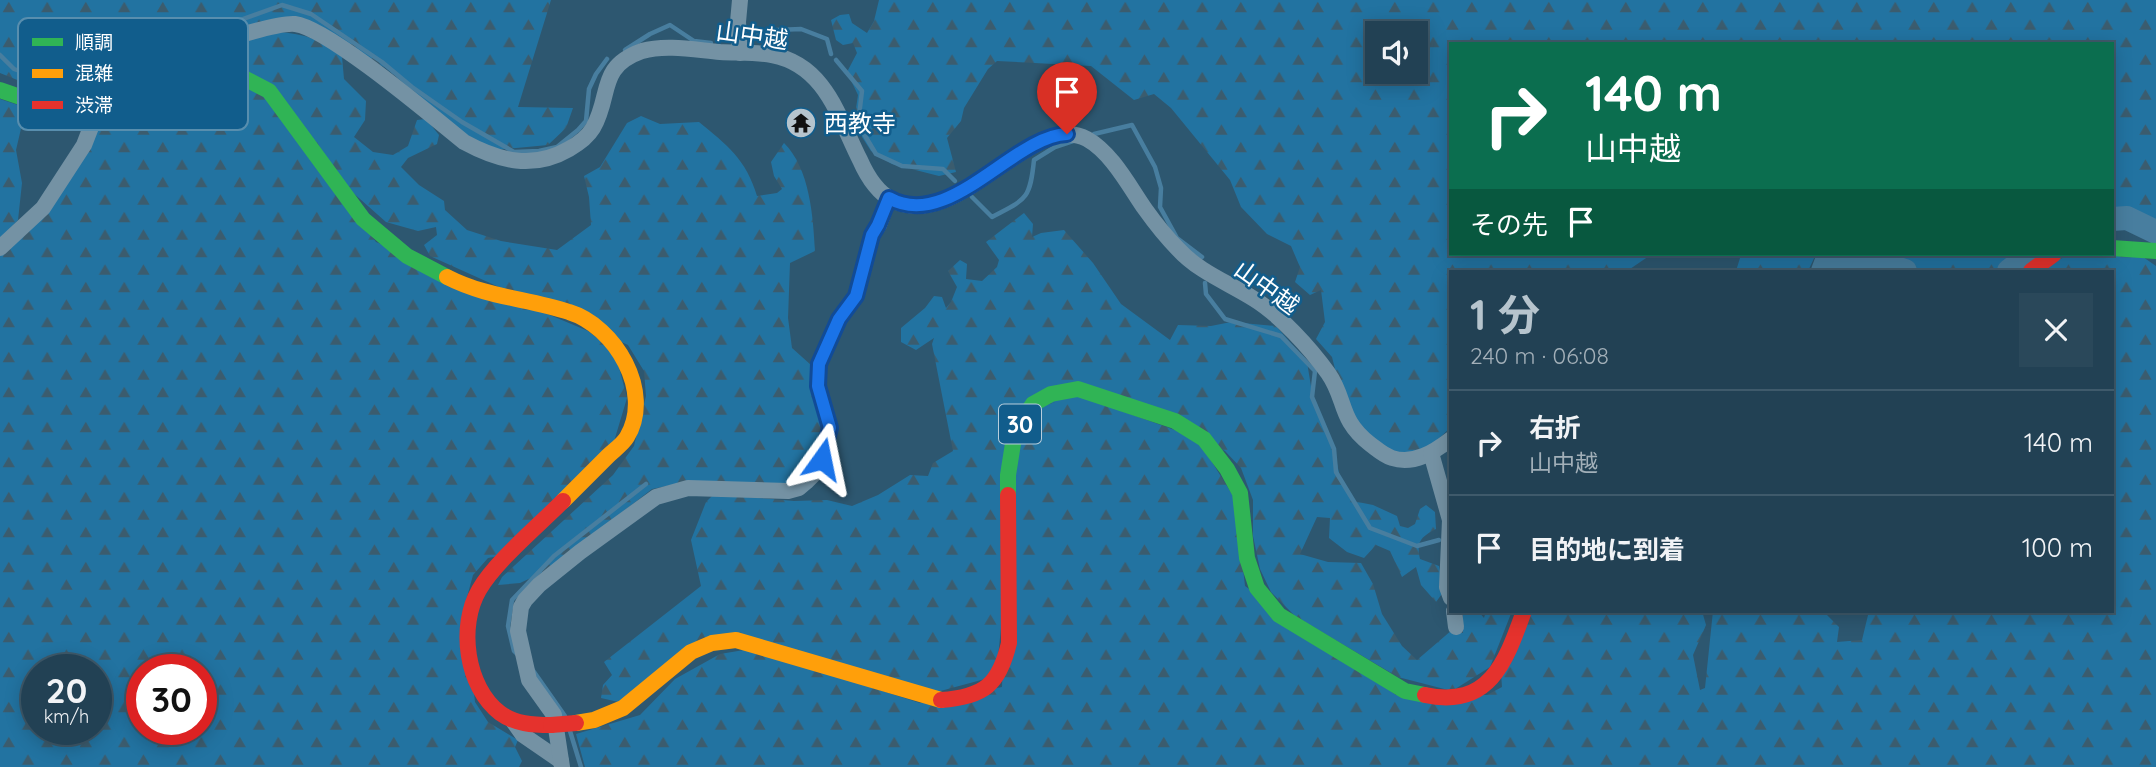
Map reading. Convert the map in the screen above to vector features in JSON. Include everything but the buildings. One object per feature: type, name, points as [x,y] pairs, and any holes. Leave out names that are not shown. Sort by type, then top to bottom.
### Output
[{"type":"main road","points":[[248,80],[269,91],[363,219],[407,256],[459,283],[483,292],[570,312],[597,327],[620,353],[635,387],[636,410],[627,436],[488,576],[475,594],[467,631],[480,688],[489,704],[513,721]]},
{"type":"main road","name":"山中越","points":[[0,90],[18,96]]},
{"type":"main road","points":[[2114,248],[2156,251]]},
{"type":"main road","points":[[2032,270],[2051,256]]},
{"type":"main road","name":"30","points":[[513,721],[551,725],[594,720],[623,708],[691,652],[712,643],[736,640],[936,701],[965,699],[988,688],[1005,667],[1010,643],[1008,475],[1016,431],[1033,404],[1051,394],[1078,389],[1175,421],[1204,439],[1227,469],[1240,493],[1247,558],[1257,588],[1279,615],[1405,691],[1434,697],[1469,695],[1499,671],[1509,653],[1523,613]]},
{"type":"street","points":[[740,0],[740,53]]},
{"type":"street","name":"山中越","points":[[248,35],[273,27],[293,24],[304,26],[331,41],[464,142],[504,159],[530,162],[560,154],[590,134],[614,68],[629,57],[649,49],[740,53],[785,58],[798,64],[817,79],[838,112],[866,173],[879,190],[889,198],[915,205],[942,201],[982,180],[1051,136],[1067,134],[1088,139],[1120,173],[1147,212],[1180,251],[1205,271],[1256,300],[1296,337],[1332,379],[1346,418],[1358,435],[1393,459],[1419,458],[1449,440]]},
{"type":"street","points":[[0,248],[43,208],[84,145],[90,130]]},
{"type":"street","points":[[562,764],[554,715],[530,680],[527,671],[519,631],[521,607],[539,585],[656,497],[688,488],[788,491],[799,488],[814,474],[822,459],[830,428],[818,386],[819,364],[839,319],[856,296],[872,235],[882,219],[889,198]]},
{"type":"street","points":[[1431,453],[1449,516]]},
{"type":"street","points":[[1449,542],[1449,592]]},
{"type":"street","points":[[513,721],[523,735],[562,764]]},
{"type":"green space","points":[[0,0],[551,0],[518,107],[573,108],[566,128],[548,145],[495,150],[461,133],[386,68],[345,47],[319,25],[279,18],[248,27],[248,18],[18,18],[18,80],[0,73]]},
{"type":"green space","points":[[879,0],[2156,0],[2156,237],[2132,220],[2114,212],[2114,42],[1449,42],[1449,256],[1649,256],[1628,270],[1449,270],[1449,429],[1429,448],[1402,455],[1378,445],[1345,408],[1332,357],[1316,339],[1325,322],[1321,290],[1310,295],[1295,282],[1300,267],[1291,246],[1267,234],[1241,207],[1230,180],[1171,108],[1154,94],[1134,100],[1091,66],[997,61],[988,69],[964,108],[961,121],[947,138],[956,172],[939,176],[892,164],[871,151],[862,137],[855,115],[858,95],[847,72],[857,53],[853,43],[843,45],[836,40],[831,20],[849,14],[852,23],[867,33],[874,21]]},
{"type":"green space","points":[[272,31],[301,35],[335,50],[342,57],[344,79],[366,101],[365,120],[354,137],[373,152],[393,155],[408,146],[417,120],[426,119],[439,135],[437,144],[408,158],[401,167],[419,185],[444,201],[445,210],[467,230],[501,241],[557,250],[591,225],[584,176],[600,167],[627,123],[641,116],[660,124],[699,122],[741,162],[757,196],[777,193],[782,189],[774,176],[771,162],[784,143],[800,166],[805,179],[815,251],[790,263],[788,318],[792,348],[811,365],[821,431],[813,462],[797,485],[691,481],[652,489],[548,570],[520,583],[498,585],[502,577],[613,475],[634,446],[646,396],[644,371],[628,345],[430,256],[424,245],[437,235],[436,227],[418,231],[386,222],[351,191],[301,125],[248,92],[248,38]]},
{"type":"green space","points":[[249,89],[268,102],[376,242],[588,331],[615,352],[627,398],[612,448],[504,555],[488,558],[473,575],[464,608],[475,702],[488,722],[518,740],[515,747],[522,761],[519,767],[0,767],[0,252],[64,183],[95,130],[248,130]]},
{"type":"green space","points":[[0,99],[18,105],[18,130],[21,130],[16,150],[22,183],[18,220],[0,239]]},
{"type":"green space","points":[[1024,213],[1033,224],[1032,237],[1064,230],[1093,263],[1121,304],[1170,340],[1178,325],[1211,326],[1231,322],[1276,326],[1307,362],[1314,405],[1332,440],[1341,482],[1353,501],[1373,505],[1397,516],[1400,526],[1408,528],[1415,524],[1420,509],[1426,505],[1435,512],[1436,529],[1421,540],[1419,553],[1420,559],[1439,566],[1444,591],[1436,602],[1421,585],[1416,567],[1402,577],[1390,551],[1376,545],[1364,558],[1347,552],[1329,538],[1330,518],[1317,517],[1300,554],[1328,562],[1361,563],[1373,584],[1382,614],[1402,646],[1417,660],[1452,630],[1463,633],[1463,613],[1480,613],[1484,618],[1485,613],[1511,613],[1490,667],[1452,691],[1398,677],[1295,616],[1271,592],[1260,569],[1253,536],[1253,500],[1241,468],[1225,451],[1112,394],[1024,407],[996,676],[933,693],[718,639],[623,703],[601,698],[603,685],[612,675],[604,662],[701,586],[691,540],[706,502],[714,494],[794,501],[827,500],[852,506],[878,495],[910,475],[928,476],[933,463],[953,451],[932,344],[934,338],[916,350],[901,342],[901,328],[925,308],[934,296],[942,297],[946,308],[957,287],[948,271],[960,260],[967,264],[966,279],[982,281],[997,267],[999,260],[986,242]]},
{"type":"green space","points":[[1738,256],[1815,256],[1808,270],[1736,270]]},
{"type":"green space","points":[[1836,256],[2038,256],[2013,270],[1893,270],[1876,262],[1856,270],[1835,264]]},
{"type":"green space","points":[[2070,256],[2143,257],[2156,266],[2156,767],[585,767],[576,734],[640,715],[675,679],[720,654],[750,649],[920,703],[1002,687],[1011,473],[1025,430],[1043,406],[1077,395],[1197,438],[1235,499],[1245,586],[1396,695],[1487,695],[1502,687],[1501,673],[1528,613],[1703,613],[1706,625],[1693,655],[1700,690],[1705,688],[1713,613],[1828,613],[1839,627],[1837,642],[1862,640],[1869,613],[2114,613],[2114,270],[2040,270],[2051,261]]},
{"type":"waterway","points":[[246,18],[282,5],[311,14],[382,62],[462,122],[514,152],[557,147],[578,130],[586,121],[589,89],[607,59]]},
{"type":"waterway","points":[[625,50],[670,25],[694,41],[711,43]]},
{"type":"waterway","points":[[750,38],[777,30],[801,29],[827,39],[831,54]]},
{"type":"waterway","points":[[0,55],[18,70]]},
{"type":"waterway","points":[[836,60],[862,91],[858,124],[876,154],[902,166],[943,169],[955,181]]},
{"type":"waterway","points":[[1094,134],[1132,125],[1155,167],[1161,188],[1160,207],[1177,238],[1202,257]]},
{"type":"waterway","points":[[972,197],[992,217],[1012,206],[1028,191],[1034,160],[1055,147],[1073,141]]},
{"type":"waterway","points":[[2114,219],[2127,218],[2156,232]]},
{"type":"waterway","points":[[1823,270],[1829,256]]},
{"type":"waterway","points":[[1836,256],[1876,262],[1902,270]]},
{"type":"waterway","points":[[2010,270],[2028,256]]},
{"type":"waterway","points":[[1205,283],[1206,294],[1225,319],[1281,336],[1315,371],[1312,397],[1334,449],[1336,472],[1370,528],[1417,546],[1439,540]]},
{"type":"waterway","points":[[518,655],[514,651],[508,626],[512,600],[554,556],[646,484]]},
{"type":"waterway","points":[[532,669],[565,716]]},
{"type":"waterway","points":[[570,731],[581,767]]},
{"type":"traffic: fast","points":[[248,80],[269,91],[363,219],[407,256],[447,277]]},
{"type":"traffic: fast","points":[[0,90],[18,96]]},
{"type":"traffic: fast","points":[[2114,248],[2156,251]]},
{"type":"traffic: fast","points":[[1008,495],[1008,475],[1015,431],[1033,404],[1051,394],[1078,389],[1175,421],[1204,439],[1227,469],[1240,493],[1247,558],[1257,588],[1279,615],[1405,691],[1425,695]]},
{"type":"traffic: slow","points":[[447,277],[493,294],[553,307],[586,320],[615,346],[625,363],[633,381],[636,400],[634,419],[627,437],[563,501]]},
{"type":"traffic: slow","points":[[576,723],[594,720],[623,708],[691,652],[712,643],[736,640],[941,700]]},
{"type":"traffic: jam","points":[[2032,270],[2051,256]]},
{"type":"traffic: jam","points":[[941,700],[979,692],[994,679],[1005,657],[1009,643],[1008,495]]},
{"type":"traffic: jam","points":[[551,725],[512,720],[488,702],[473,672],[467,638],[472,605],[486,579],[563,501]]},
{"type":"traffic: jam","points":[[1425,695],[1465,695],[1480,688],[1502,663],[1523,613]]},
{"type":"traffic: jam","points":[[551,725],[576,723]]},
{"type":"place","name":"西教寺","points":[[801,123]]},
{"type":"route","points":[[822,459],[830,428],[818,386],[819,364],[839,319],[856,296],[872,235],[885,212],[889,198],[915,205],[942,201],[982,180],[1051,136],[1067,134]]}]
